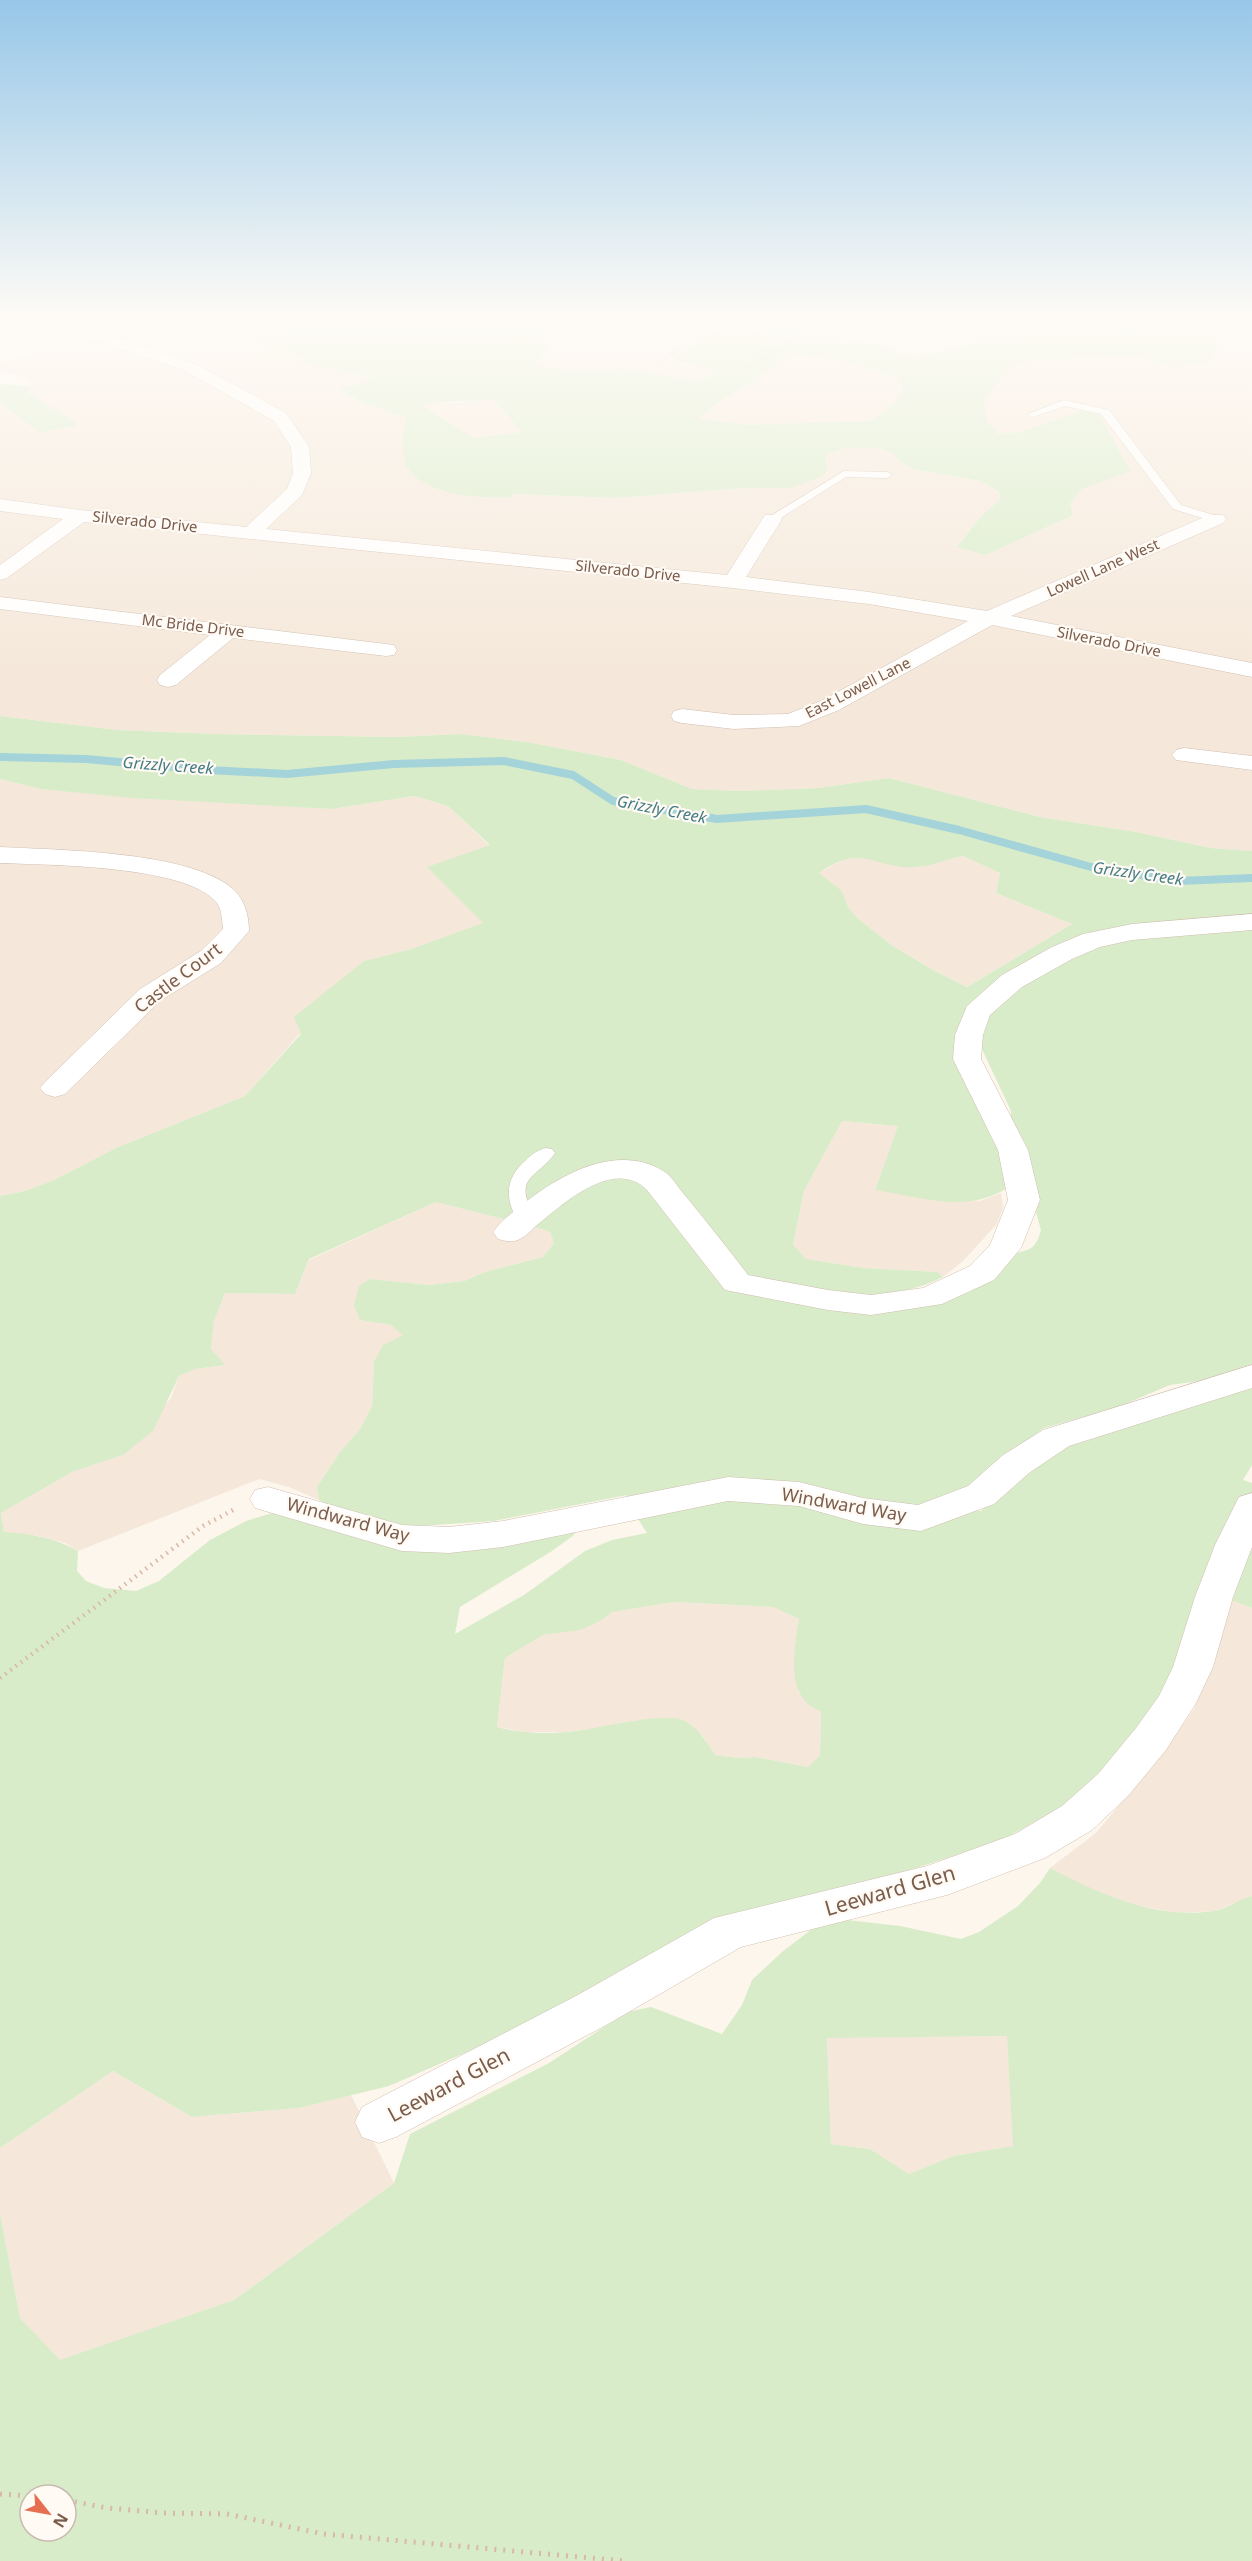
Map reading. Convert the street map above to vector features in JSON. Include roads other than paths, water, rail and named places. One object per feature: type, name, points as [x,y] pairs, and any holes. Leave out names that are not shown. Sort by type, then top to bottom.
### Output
[{"type":"street","points":[[252,532],[295,491],[302,473],[300,447],[292,435]]},
{"type":"street","name":"Silverado Drive","points":[[0,505],[80,516],[252,532],[869,598],[989,618],[1252,670]]},
{"type":"street","points":[[0,574],[80,516]]},
{"type":"street","points":[[733,582],[772,519]]},
{"type":"street","name":"Lowell Lane West","points":[[989,618],[1216,519]]},
{"type":"street","name":"Mc Bride Drive","points":[[0,603],[386,650]]},
{"type":"street","name":"East Lowell Lane","points":[[682,716],[734,722],[791,721],[831,705],[989,618]]},
{"type":"street","points":[[168,680],[229,630]]},
{"type":"street","points":[[1184,755],[1252,763]]},
{"type":"street","name":"Castle Court","points":[[0,855],[148,866],[197,880],[222,894],[235,911],[236,931],[211,957],[150,995],[55,1088]]},
{"type":"street","points":[[517,1225],[556,1193],[601,1172],[630,1170],[654,1179],[737,1282],[828,1300],[871,1305],[930,1297],[982,1273],[1005,1248],[1023,1200],[1013,1150],[967,1059],[969,1035],[977,1012],[1012,981],[1062,953],[1092,940],[1132,932],[1252,922]]},
{"type":"street","name":"Windward Way","points":[[268,1499],[402,1538],[449,1540],[503,1534],[728,1489],[799,1494],[863,1511],[921,1518],[981,1495],[1016,1464],[1056,1438],[1252,1376]]},
{"type":"street","name":"Leeward Glen","points":[[379,2122],[592,2010],[730,1931],[931,1883],[1030,1846],[1077,1818],[1113,1785],[1151,1739],[1176,1703],[1193,1667],[1214,1597],[1252,1506]]},
{"type":"lane","points":[[1122,435],[1178,507],[1216,519]]},
{"type":"lane","points":[[772,519],[844,474],[887,475]]},
{"type":"lane","points":[[517,1225],[517,1196],[521,1177],[527,1168],[546,1153]]},
{"type":"waterway","name":"Grizzly Creek","points":[[0,757],[86,759],[208,770],[287,774],[394,764],[504,761],[573,775],[613,801],[717,819],[866,809],[959,830],[1091,867],[1178,881],[1252,878]]}]
